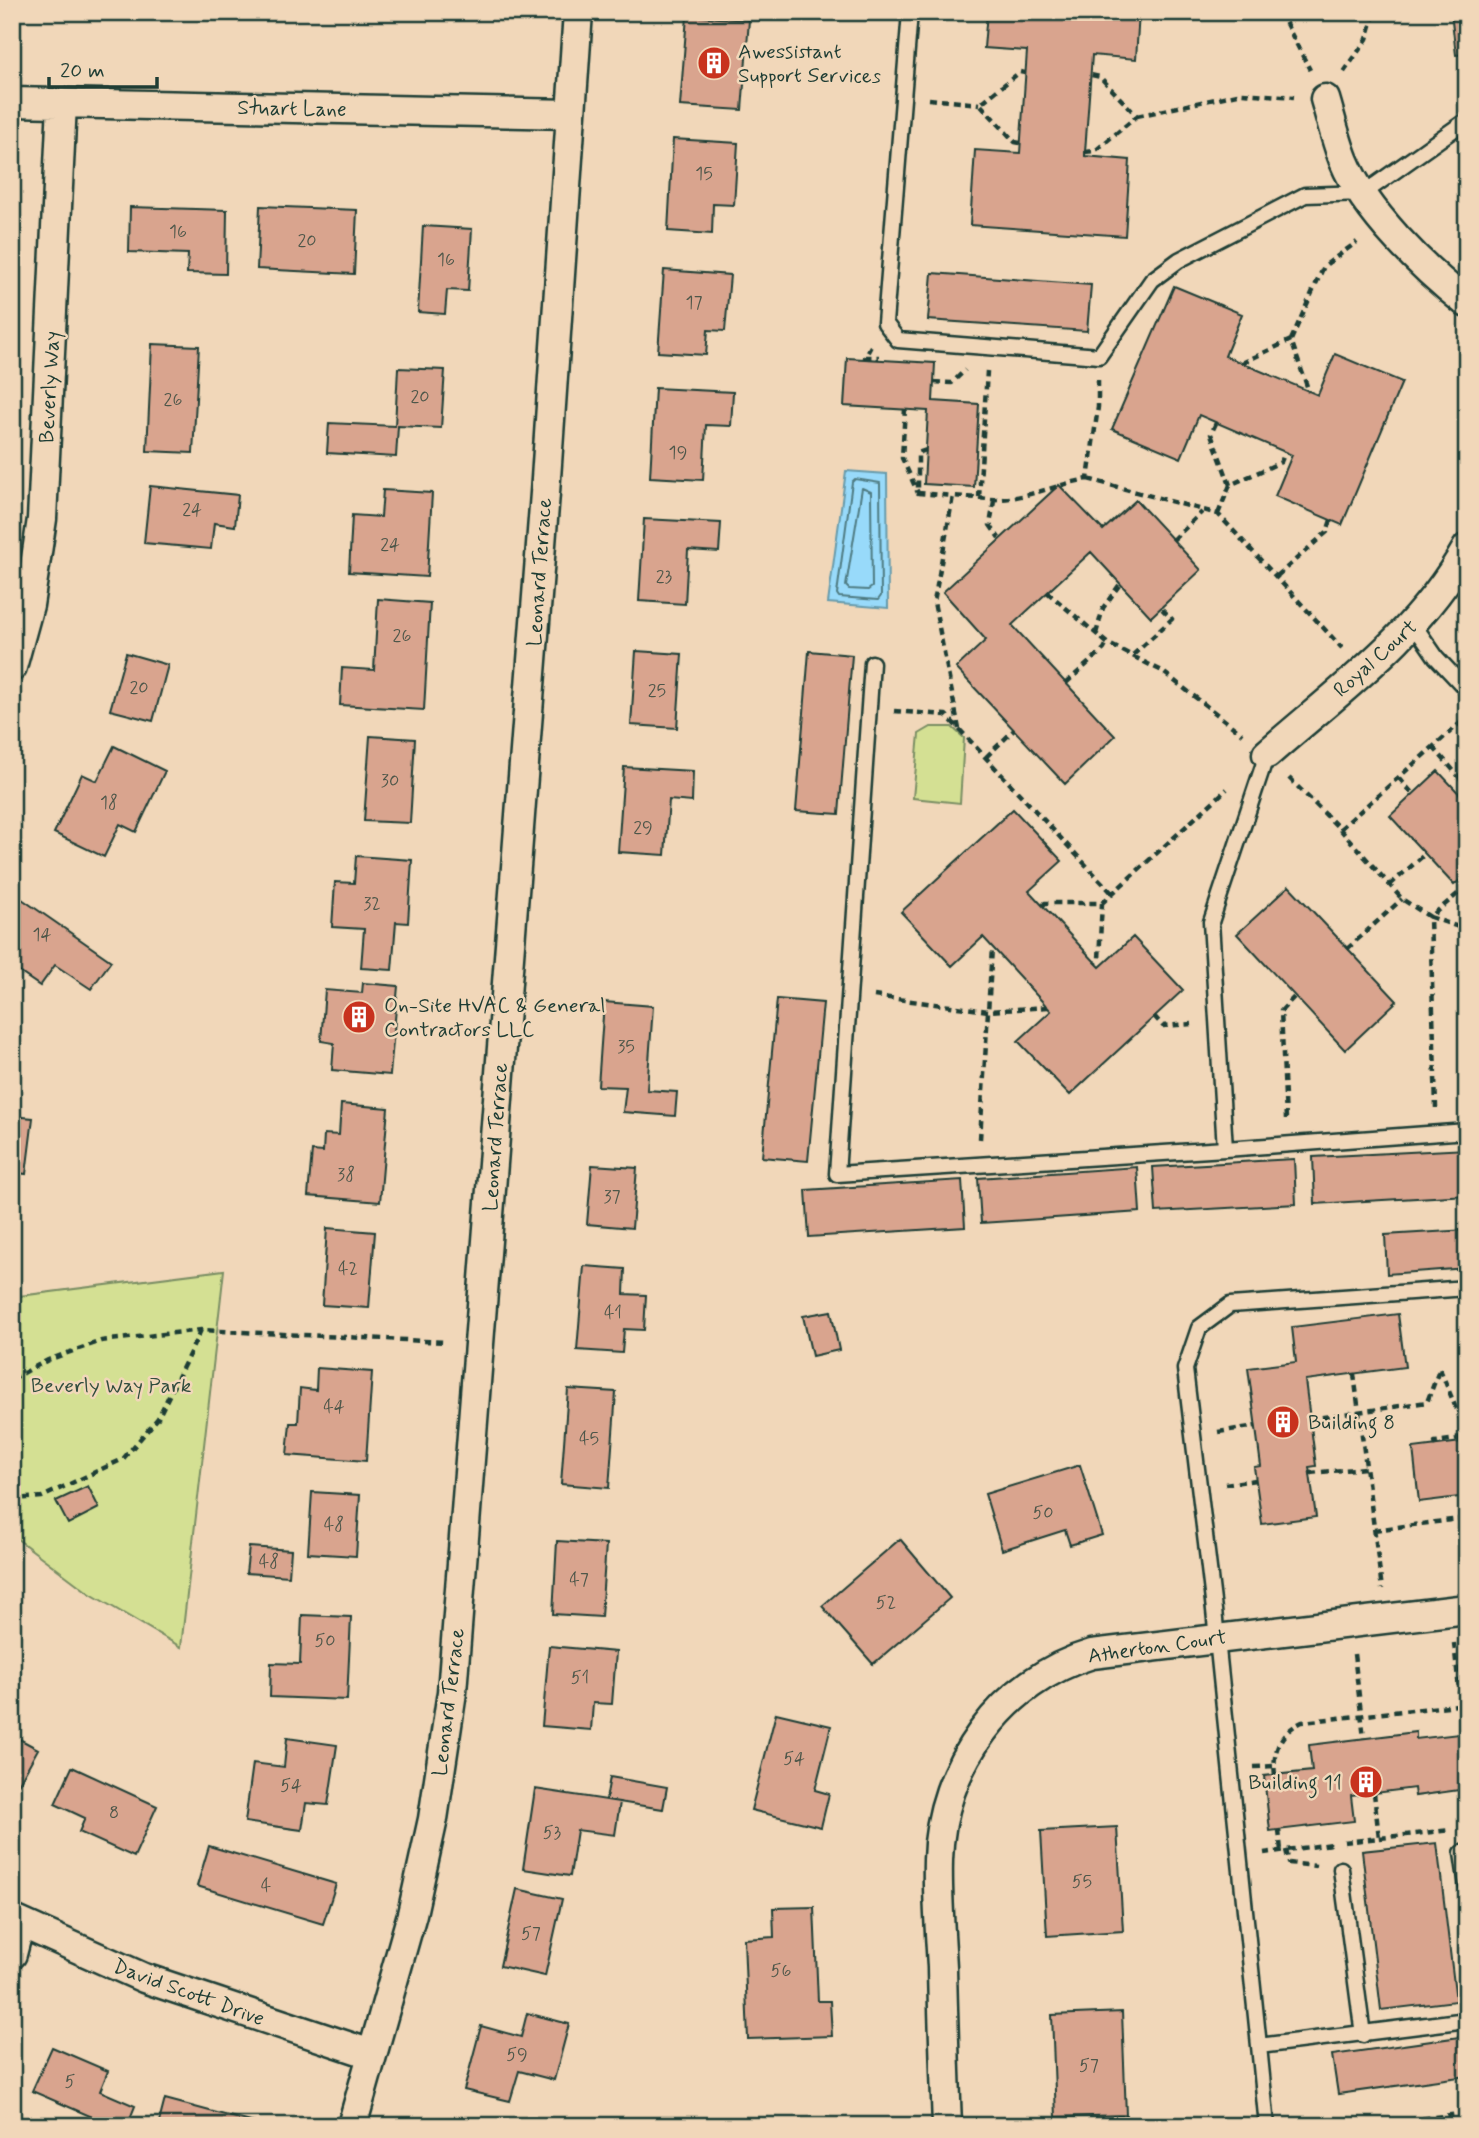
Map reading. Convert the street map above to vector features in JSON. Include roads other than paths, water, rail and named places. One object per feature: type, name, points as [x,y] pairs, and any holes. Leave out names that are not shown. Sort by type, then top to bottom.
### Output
[{"type":"street","name":"Leonard Terrace","points":[[352,2126],[412,1914],[433,1819],[452,1692],[578,12]]},
{"type":"street","points":[[1325,99],[1345,162],[1380,216],[1420,264],[1467,303]]},
{"type":"street","name":"Stuart Lane","points":[[12,102],[571,114]]},
{"type":"street","name":"Beverly Way","points":[[12,667],[29,605],[42,519],[62,103]]},
{"type":"street","name":"Royal Court","points":[[1267,754],[1414,625],[1448,581],[1467,548]]},
{"type":"street","name":"Atherton Court","points":[[947,2126],[938,1858],[947,1808],[964,1762],[980,1734],[1008,1700],[1041,1674],[1092,1654],[1458,1610]]},
{"type":"street","points":[[12,1954],[16,1921]]},
{"type":"street","name":"David Scott Drive","points":[[16,1921],[144,1979],[371,2054]]},
{"type":"lane","points":[[911,12],[886,323],[898,340],[1099,356],[1152,281],[1179,260],[1305,195],[1364,192],[1467,120]]},
{"type":"lane","points":[[1414,625],[1436,657],[1467,690]]},
{"type":"lane","points":[[872,663],[837,1174],[1467,1131]]},
{"type":"lane","points":[[1225,1149],[1211,922],[1267,754]]},
{"type":"lane","points":[[1267,2126],[1217,1637],[1185,1369],[1199,1328],[1230,1305],[1467,1288]]},
{"type":"lane","points":[[1462,1853],[1467,1886]]},
{"type":"lane","points":[[1341,1869],[1363,2035]]},
{"type":"lane","points":[[1259,2046],[1467,2020]]},
{"type":"water","points":[[846,471],[887,474],[888,608],[828,603]]},
{"type":"place","name":"Awessistant Support Services","points":[[714,63]]},
{"type":"place","name":"On-Site HVAC & General Contractors LLC","points":[[359,1017]]},
{"type":"place","name":"Building 8","points":[[1283,1422]]},
{"type":"place","name":"Building 11","points":[[1366,1782]]},
{"type":"park label","name":"Beverly Way Park","points":[[111,1385]]}]
